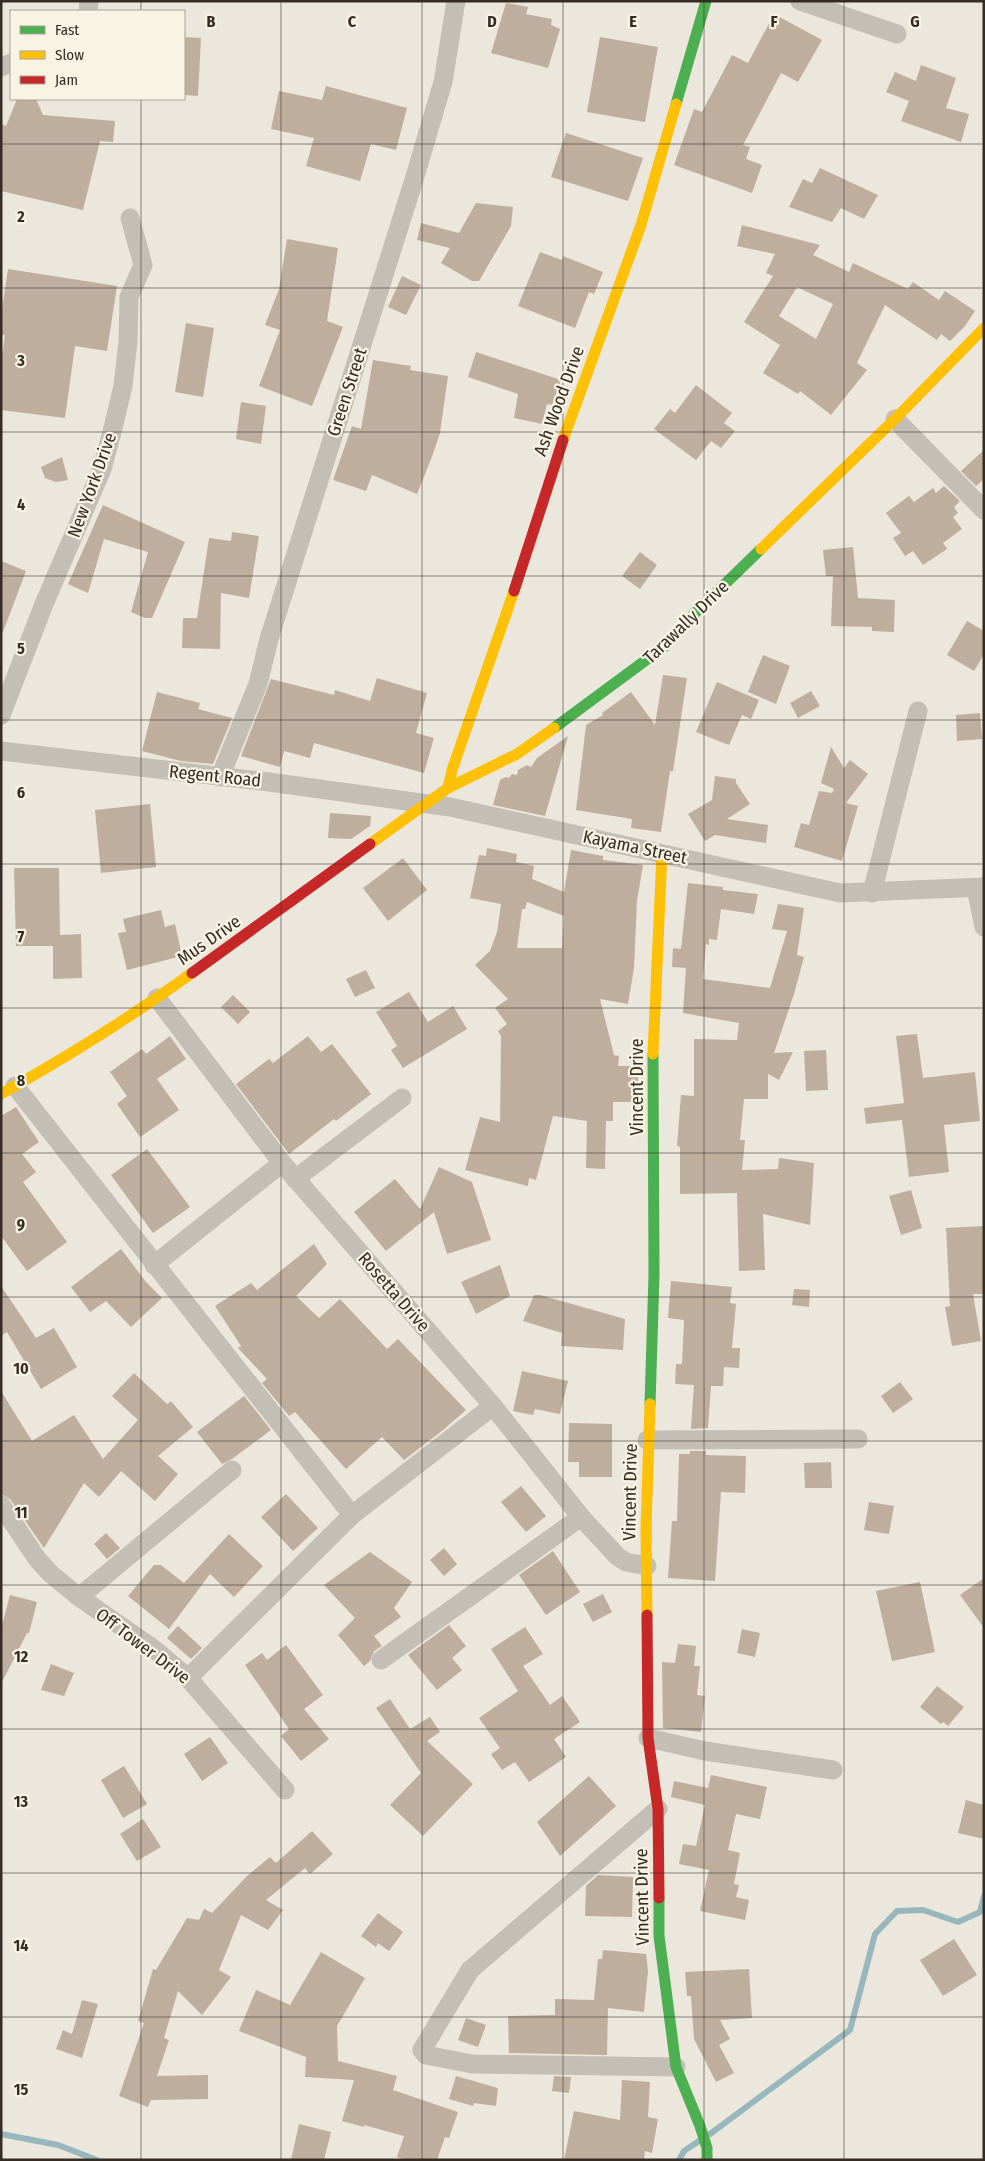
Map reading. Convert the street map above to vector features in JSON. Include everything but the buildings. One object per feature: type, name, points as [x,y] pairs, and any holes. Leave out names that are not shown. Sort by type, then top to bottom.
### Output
[{"type":"street","name":"Green Street","points":[[220,777],[258,684],[268,639],[413,183],[443,82],[456,1]]},
{"type":"street","name":"Ash Wood Drive","points":[[448,788],[452,770],[501,633],[554,470],[641,225],[706,1]]},
{"type":"street","points":[[800,1],[898,34]]},
{"type":"street","name":"New York Drive","points":[[1,715],[44,604],[98,477],[113,428],[123,386],[128,341],[128,297],[143,265],[130,218]]},
{"type":"street","name":"Tarawally Drive","points":[[448,788],[517,754],[665,646],[694,614],[895,419],[984,328]]},
{"type":"street","points":[[895,419],[984,510]]},
{"type":"street","points":[[855,893],[918,711]]},
{"type":"street","name":"Regent Road","points":[[1,751],[429,803]]},
{"type":"street","points":[[429,803],[448,788]]},
{"type":"street","name":"Kayama Street","points":[[429,803],[855,893],[980,887]]},
{"type":"street","name":"Mus Drive","points":[[8,1090],[58,1062],[158,998],[429,803]]},
{"type":"street","name":"Vincent Drive","points":[[662,853],[653,1060],[654,1274],[648,1440],[648,1738],[658,1809],[659,1936],[676,2067],[700,2126],[707,2154]]},
{"type":"street","points":[[980,887],[984,927]]},
{"type":"street","name":"Rosetta Drive","points":[[158,998],[295,1179],[493,1406],[581,1517],[618,1558],[626,1562],[647,1566]]},
{"type":"street","points":[[8,1090],[154,1265],[352,1515]]},
{"type":"street","points":[[295,1179],[402,1098]]},
{"type":"street","points":[[154,1265],[282,1163]]},
{"type":"street","points":[[188,1678],[352,1515],[493,1406]]},
{"type":"street","points":[[648,1440],[858,1439]]},
{"type":"street","points":[[79,1597],[232,1470]]},
{"type":"street","name":"Off Tower Drive","points":[[1,1504],[38,1560],[51,1574],[79,1597],[154,1649],[188,1678],[285,1790]]},
{"type":"street","points":[[381,1660],[581,1517]]},
{"type":"street","points":[[648,1738],[705,1751],[833,1770]]},
{"type":"street","points":[[658,1809],[470,1970],[422,2050],[426,2056],[472,2064],[676,2067]]},
{"type":"waterway","points":[[710,2134],[850,2030],[875,1934],[897,1911],[923,1910],[958,1922],[980,1912],[984,1896]]},
{"type":"waterway","points":[[1,2134],[58,2145],[97,2160]]},
{"type":"waterway","points":[[679,2160],[684,2151],[699,2141]]},
{"type":"traffic: fast","points":[[676,104],[706,1]]},
{"type":"traffic: fast","points":[[554,728],[665,646],[694,614],[761,549]]},
{"type":"traffic: fast","points":[[650,1404],[654,1275],[653,1054]]},
{"type":"traffic: fast","points":[[659,1898],[659,1936],[676,2067],[700,2126],[707,2148],[707,2160]]},
{"type":"traffic: slow","points":[[563,440],[641,225],[676,104]]},
{"type":"traffic: slow","points":[[761,549],[895,419],[984,328]]},
{"type":"traffic: slow","points":[[448,788],[452,770],[514,591]]},
{"type":"traffic: slow","points":[[370,844],[448,788],[517,754],[554,728]]},
{"type":"traffic: slow","points":[[653,1054],[662,853]]},
{"type":"traffic: slow","points":[[1,1094],[98,1036],[192,973]]},
{"type":"traffic: slow","points":[[647,1615],[646,1528],[650,1404]]},
{"type":"traffic: jam","points":[[514,591],[563,440]]},
{"type":"traffic: jam","points":[[192,973],[370,844]]},
{"type":"traffic: jam","points":[[647,1615],[648,1738],[658,1809],[659,1898]]}]
